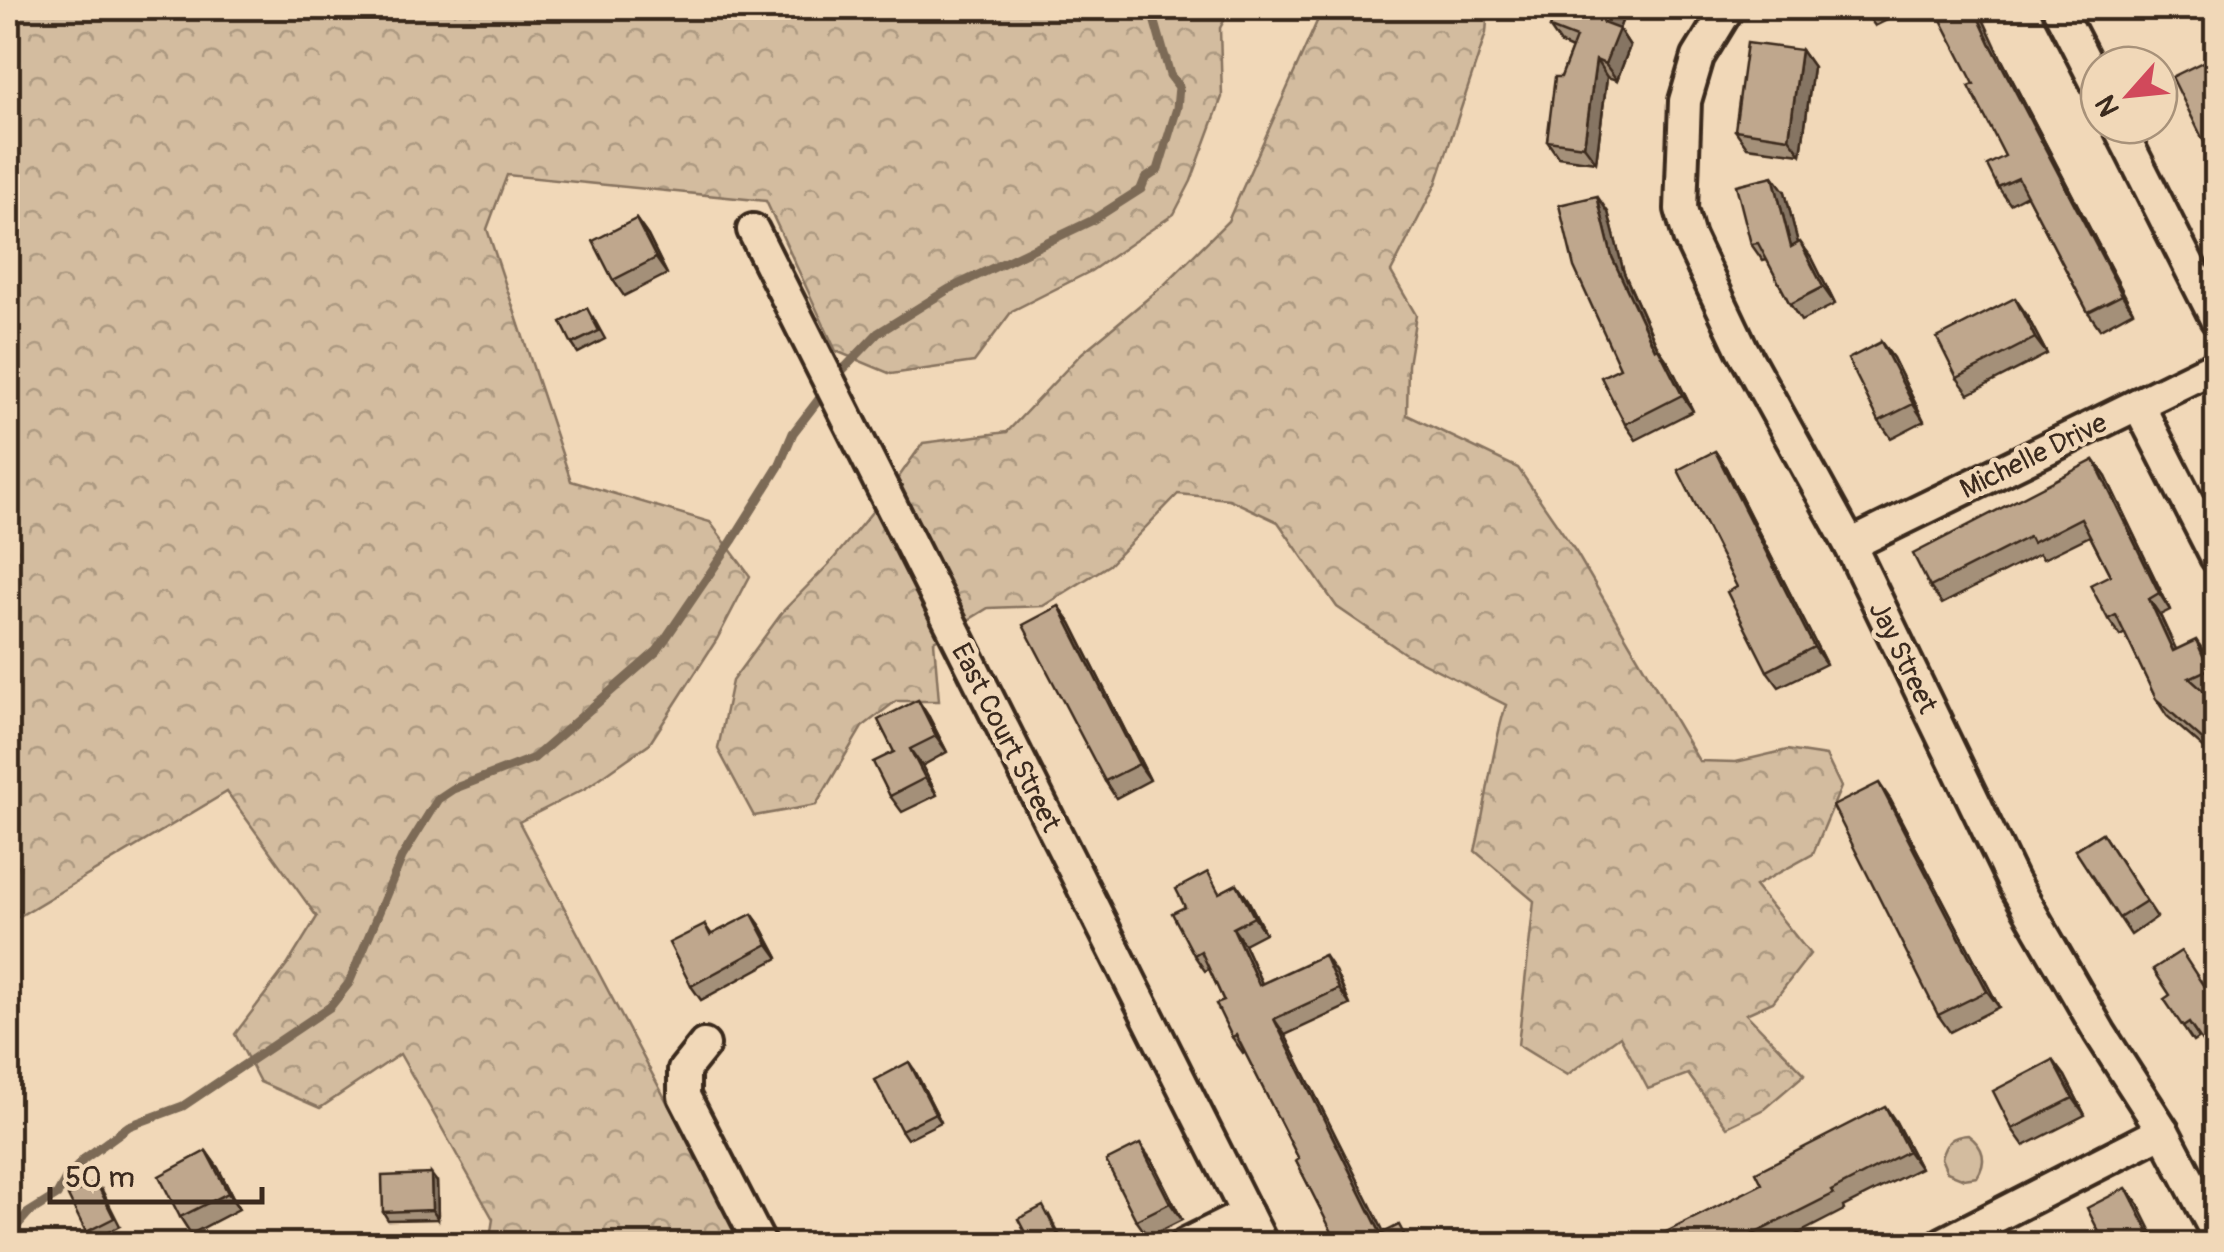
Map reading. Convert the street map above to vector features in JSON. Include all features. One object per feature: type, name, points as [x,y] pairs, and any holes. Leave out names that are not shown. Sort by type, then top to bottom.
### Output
[{"type":"street","name":"Jay Street","points":[[1728,8],[1698,57],[1685,101],[1682,209],[1689,237],[1742,349],[1850,544],[2013,882],[2100,1032],[2164,1131],[2216,1232]]},
{"type":"street","points":[[2058,8],[2079,49]]},
{"type":"street","points":[[2128,145],[2216,319]]},
{"type":"street","name":"East Court Street","points":[[753,230],[1262,1244]]},
{"type":"street","name":"Michelle Drive","points":[[1850,544],[2216,366]]},
{"type":"street","points":[[2138,404],[2216,557]]},
{"type":"street","points":[[704,1045],[684,1070],[684,1096],[760,1244]]},
{"type":"street","points":[[1942,1244],[2164,1131]]},
{"type":"street","points":[[1186,1244],[1246,1214]]},
{"type":"green space","points":[[8,8],[1231,8],[1220,28],[1222,97],[1191,181],[1174,214],[1091,271],[1012,311],[974,362],[891,374],[836,351],[766,201],[507,175],[487,229],[571,481],[710,522],[750,576],[717,639],[650,743],[586,788],[519,822],[742,1244],[489,1244],[493,1219],[400,1054],[320,1108],[260,1082],[235,1034],[288,964],[317,917],[227,792],[8,923]]},
{"type":"green space","points":[[1323,8],[1488,8],[1486,33],[1436,184],[1391,272],[1416,315],[1408,365],[1407,415],[1518,468],[1576,552],[1699,761],[1736,762],[1787,750],[1826,756],[1841,787],[1813,854],[1755,886],[1810,954],[1773,1002],[1746,1014],[1805,1074],[1764,1109],[1727,1127],[1688,1074],[1648,1089],[1620,1036],[1567,1075],[1518,1045],[1534,901],[1475,851],[1506,705],[1404,653],[1337,607],[1278,522],[1229,499],[1178,494],[1109,565],[1043,606],[988,608],[934,641],[939,701],[896,701],[862,727],[816,805],[754,816],[718,749],[732,681],[784,610],[830,563],[923,443],[1007,432],[1082,353],[1164,285],[1228,221]]},
{"type":"green space","points":[[1968,1135],[1983,1159],[1977,1177],[1964,1179],[1947,1172],[1941,1158],[1950,1141]]},
{"type":"building","points":[[1558,8],[1609,8],[1603,23],[1619,29],[1605,64],[1596,60],[1584,146],[1547,141],[1555,77],[1561,77],[1576,38],[1550,28]]},
{"type":"building","points":[[1935,8],[1974,8],[2122,295],[2088,312],[2018,178],[1998,187],[1987,165],[2005,156]]},
{"type":"building","points":[[1747,43],[1801,50],[1789,138],[1735,130]]},
{"type":"building","points":[[2207,60],[2216,79],[2216,166],[2179,91],[2179,74]]},
{"type":"building","points":[[1773,176],[1791,247],[1800,242],[1823,287],[1790,304],[1758,243],[1751,244],[1736,185]]},
{"type":"building","points":[[1597,196],[1612,257],[1655,350],[1658,348],[1682,395],[1625,424],[1601,377],[1620,368],[1574,267],[1559,205]]},
{"type":"building","points":[[636,219],[656,258],[613,280],[593,241]]},
{"type":"building","points":[[2015,298],[2035,338],[1957,378],[1937,338]]},
{"type":"building","points":[[587,308],[599,331],[572,344],[561,322]]},
{"type":"building","points":[[1881,342],[1913,404],[1879,421],[1848,359]]},
{"type":"building","points":[[2216,404],[2216,427],[2207,408]]},
{"type":"building","points":[[1715,451],[1814,647],[1767,671],[1727,592],[1737,587],[1678,470]]},
{"type":"building","points":[[2094,460],[2159,593],[2149,599],[2173,651],[2196,640],[2209,669],[2189,678],[2216,702],[2216,752],[2156,699],[2116,615],[2108,619],[2090,585],[2110,575],[2081,518],[2032,543],[2029,537],[1930,587],[1913,554]]},
{"type":"building","points":[[1059,606],[1139,764],[1105,781],[1023,625]]},
{"type":"building","points":[[918,700],[936,736],[910,749],[925,778],[890,796],[873,762],[894,752],[878,720]]},
{"type":"building","points":[[1879,783],[1987,991],[1938,1015],[1833,806]]},
{"type":"building","points":[[2102,833],[2146,901],[2119,918],[2075,850]]},
{"type":"building","points":[[1208,872],[1219,893],[1237,884],[1254,917],[1233,928],[1259,985],[1324,955],[1339,989],[1274,1019],[1381,1234],[1399,1225],[1409,1244],[1337,1242],[1236,1035],[1232,1037],[1216,1004],[1224,1001],[1201,951],[1194,955],[1172,913],[1185,907],[1176,889]]},
{"type":"building","points":[[752,914],[768,944],[691,986],[669,943],[705,925],[710,935]]},
{"type":"building","points":[[2181,951],[2216,1005],[2216,1062],[2189,1023],[2183,1027],[2164,999],[2170,995],[2153,969]]},
{"type":"building","points":[[2053,1060],[2073,1098],[2012,1129],[1993,1091]]},
{"type":"building","points":[[909,1062],[935,1113],[901,1130],[875,1080]]},
{"type":"building","points":[[1885,1106],[1908,1151],[1831,1191],[1833,1194],[1734,1244],[1642,1244],[1762,1184],[1756,1172]]},
{"type":"building","points":[[1140,1144],[1170,1203],[1136,1220],[1106,1161]]},
{"type":"building","points":[[206,1151],[228,1193],[180,1217],[159,1176]]},
{"type":"building","points":[[431,1174],[432,1210],[383,1212],[382,1176]]},
{"type":"building","points":[[96,1182],[114,1218],[86,1232],[68,1196]]},
{"type":"building","points":[[2126,1188],[2155,1244],[2105,1244],[2087,1208]]},
{"type":"building","points":[[1043,1206],[1060,1239],[1049,1244],[1031,1244],[1018,1219]]},
{"type":"waterway","points":[[835,378],[878,333],[949,289],[1091,221],[1141,189],[1145,179],[1158,170],[1177,108],[1179,87],[1170,75],[1151,8]]},
{"type":"waterway","points":[[8,1236],[28,1213],[57,1195],[84,1159],[129,1126],[183,1106],[330,1007],[349,983],[402,857],[438,799],[453,789],[534,758],[657,651],[779,466],[793,433],[826,390]]}]
